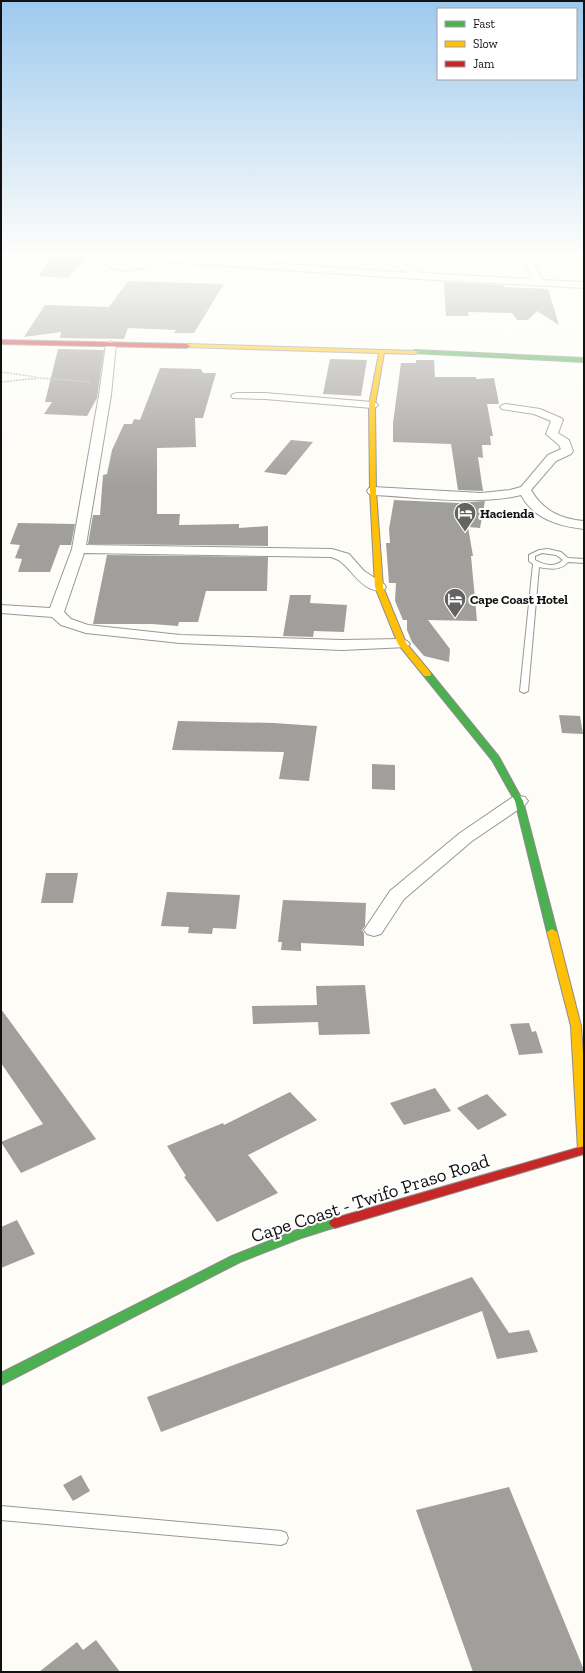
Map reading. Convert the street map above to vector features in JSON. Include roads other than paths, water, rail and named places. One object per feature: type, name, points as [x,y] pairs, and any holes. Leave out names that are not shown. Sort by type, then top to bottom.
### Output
[{"type":"street","points":[[1,342],[382,351],[584,360]]},
{"type":"street","points":[[56,613],[79,549],[107,383],[111,344]]},
{"type":"street","points":[[382,351],[372,405],[373,491],[379,587],[402,644],[496,759],[519,801],[580,1026],[584,1150]]},
{"type":"street","points":[[521,356],[584,356]]},
{"type":"street","points":[[237,396],[265,396],[372,405]]},
{"type":"street","points":[[373,491],[481,497],[510,494],[525,490],[552,458],[567,451],[564,443],[552,434],[557,420],[536,411],[506,407]]},
{"type":"street","points":[[525,490],[530,501],[554,520],[584,525]]},
{"type":"street","points":[[79,549],[332,553],[344,557],[359,574],[379,587]]},
{"type":"street","points":[[1,609],[56,613],[66,622],[86,629],[180,639],[342,645],[402,644]]},
{"type":"street","points":[[374,930],[397,895],[466,837],[519,801]]},
{"type":"street","name":"Cape Coast - Twifo Praso Road","points":[[1,1379],[236,1259],[291,1237],[584,1150]]},
{"type":"lane","points":[[566,560],[561,565],[549,567],[536,564],[532,561],[532,555],[541,551],[561,554],[566,560],[584,561]]},
{"type":"lane","points":[[524,691],[536,564]]},
{"type":"lane","points":[[1,1514],[281,1538]]},
{"type":"place","name":"Hacienda","points":[[465,532]]},
{"type":"place","name":"Cape Coast Hotel","points":[[455,618]]}]
